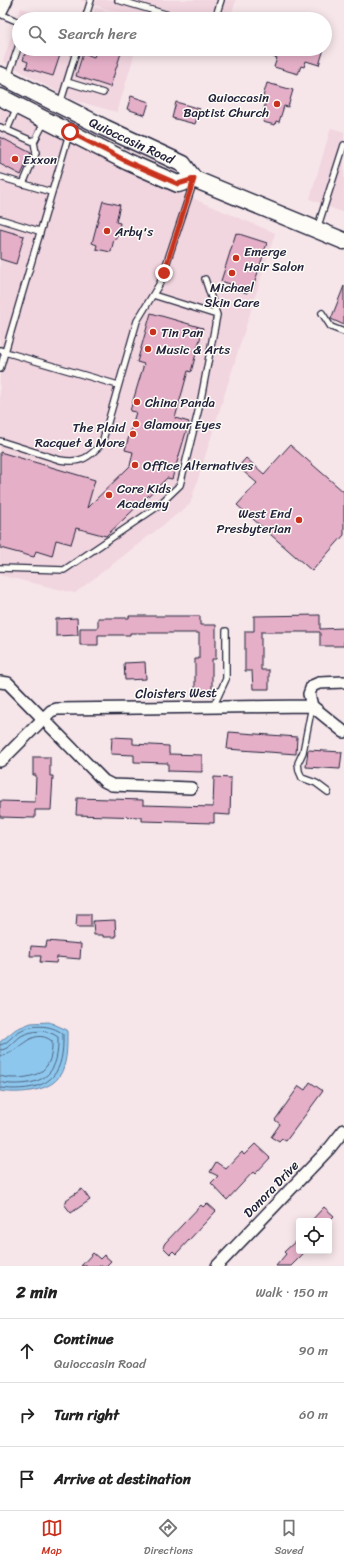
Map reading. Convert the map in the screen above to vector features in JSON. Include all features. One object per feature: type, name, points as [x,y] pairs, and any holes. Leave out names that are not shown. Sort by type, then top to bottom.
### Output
[{"type":"main road","name":"Quioccasin Road","points":[[4,77],[60,106],[183,164],[194,179],[344,241]]},
{"type":"main road","name":"Quioccasin Road","points":[[0,97],[128,162],[178,184],[194,179]]},
{"type":"street","points":[[0,10],[5,0]]},
{"type":"street","points":[[0,682],[8,683],[44,718],[104,781],[112,785],[191,788]]},
{"type":"street","points":[[344,682],[319,682],[312,686],[309,694],[312,706],[344,732]]},
{"type":"street","name":"Cloisters West","points":[[0,760],[4,758],[51,710],[312,706]]},
{"type":"street","name":"Donora Drive","points":[[217,1266],[328,1149],[344,1130]]},
{"type":"lane","points":[[87,12],[91,0]]},
{"type":"lane","points":[[118,0],[158,12]]},
{"type":"lane","points":[[217,12],[221,0]]},
{"type":"lane","points":[[0,14],[12,19]]},
{"type":"lane","points":[[4,77],[14,56]]},
{"type":"lane","points":[[60,106],[75,56]]},
{"type":"lane","points":[[67,82],[103,93]]},
{"type":"lane","points":[[7,130],[18,106]]},
{"type":"lane","points":[[23,184],[36,154],[34,142],[46,120]]},
{"type":"lane","points":[[0,128],[34,142]]},
{"type":"lane","points":[[0,369],[2,351],[70,132]]},
{"type":"lane","points":[[317,230],[344,146]]},
{"type":"lane","points":[[0,176],[51,192]]},
{"type":"lane","points":[[0,441],[69,462],[80,460],[92,455],[102,443],[137,321],[160,283],[194,179]]},
{"type":"lane","points":[[0,219],[40,231]]},
{"type":"lane","points":[[0,568],[64,570],[157,507],[180,485],[200,404],[217,315],[205,279]]},
{"type":"lane","points":[[153,295],[217,315]]},
{"type":"lane","points":[[322,313],[331,327],[344,332]]},
{"type":"lane","points":[[2,351],[118,385]]},
{"type":"lane","points":[[213,707],[226,679],[226,631]]},
{"type":"lane","points":[[312,706],[303,752],[298,763],[299,772],[302,778],[316,783],[328,792]]},
{"type":"shaded area","points":[[80,0],[236,0],[232,12],[115,12]]},
{"type":"shaded area","points":[[95,7],[110,12],[93,12]]},
{"type":"shaded area","points":[[21,8],[33,12],[20,12]]},
{"type":"shaded area","points":[[12,34],[12,56],[134,56],[117,112],[70,99],[3,61]]},
{"type":"shaded area","points":[[0,109],[203,203],[275,233],[190,504],[75,593],[0,575]]},
{"type":"shaded area","points":[[331,128],[344,132],[344,213],[310,199]]},
{"type":"water","points":[[49,1022],[67,1030],[67,1049],[64,1067],[58,1078],[47,1086],[31,1091],[0,1091],[0,1042],[16,1029],[31,1023]]},
{"type":"building","points":[[24,56],[60,56],[53,76],[26,68],[28,62],[23,60]]},
{"type":"building","points":[[82,56],[120,56],[110,87],[76,76]]},
{"type":"building","points":[[322,56],[319,65],[306,61],[304,67],[301,66],[298,74],[274,67],[277,58],[273,57]]},
{"type":"building","name":"Quioccasin Baptist Church","points":[[267,83],[293,90],[288,107],[284,106],[279,122],[276,121],[275,125],[263,122],[264,118],[262,117],[266,101],[262,100]]},
{"type":"building","points":[[131,96],[149,102],[145,115],[127,109]]},
{"type":"building","points":[[176,102],[200,109],[195,124],[172,118]]},
{"type":"building","name":"Exxon","points":[[0,137],[31,153],[21,175],[0,164]]},
{"type":"building","name":"Arby's","points":[[103,201],[120,205],[116,222],[120,223],[117,239],[114,239],[111,252],[96,249],[97,245],[92,243]]},
{"type":"building","points":[[0,229],[24,236],[16,264],[0,259]]},
{"type":"building","points":[[236,233],[267,243],[252,291],[248,289],[247,293],[238,290],[239,287],[221,281]]},
{"type":"building","points":[[344,286],[344,325],[331,319]]},
{"type":"building","points":[[151,313],[203,328],[191,372],[188,371],[175,418],[189,422],[172,479],[167,478],[106,536],[76,528],[71,544],[56,540],[52,556],[36,551],[34,557],[0,548],[0,452],[95,480],[87,508],[130,466],[133,452],[125,450],[136,412],[130,411],[144,364],[137,362]]},
{"type":"building","name":"West End Presbyterian","points":[[290,445],[344,492],[344,535],[312,571],[237,505],[257,483],[238,467],[246,458],[264,474]]},
{"type":"building","points":[[320,615],[320,629],[344,628],[344,646],[320,646],[320,632],[261,632],[261,670],[269,670],[269,689],[253,689],[252,671],[245,671],[245,631],[254,631],[254,616]]},
{"type":"building","points":[[129,616],[200,616],[200,625],[216,625],[216,659],[212,659],[212,694],[195,694],[195,659],[199,659],[199,633],[130,633],[130,635],[98,635],[98,645],[80,645],[80,628],[98,628],[98,618],[129,618]]},
{"type":"building","points":[[77,618],[78,635],[56,636],[56,619]]},
{"type":"building","points":[[145,662],[146,679],[125,680],[124,663]]},
{"type":"building","points":[[229,732],[297,737],[296,754],[227,749]]},
{"type":"building","points":[[112,737],[133,738],[133,744],[169,746],[169,754],[202,755],[202,772],[168,771],[168,763],[134,762],[134,755],[111,754]]},
{"type":"building","points":[[308,750],[342,752],[340,769],[306,767]]},
{"type":"building","points":[[33,757],[50,757],[50,776],[53,776],[51,810],[35,810],[35,818],[0,817],[0,801],[35,802],[36,775],[33,775]]},
{"type":"building","points":[[214,777],[231,778],[230,815],[214,814],[214,823],[142,821],[142,817],[76,815],[77,798],[143,800],[143,805],[213,807]]},
{"type":"building","points":[[77,914],[91,914],[91,927],[76,927]]},
{"type":"building","points":[[115,920],[116,937],[94,935],[93,921]]},
{"type":"building","points":[[47,941],[81,944],[80,959],[57,957],[56,963],[40,962],[41,956],[30,956],[31,946],[46,947]]},
{"type":"building","points":[[310,1082],[323,1091],[286,1141],[282,1139],[279,1142],[271,1137],[280,1124],[275,1120],[299,1086],[305,1090]]},
{"type":"building","points":[[255,1144],[270,1158],[255,1174],[253,1172],[227,1200],[211,1183],[218,1176],[210,1172],[216,1162],[226,1169],[242,1152],[244,1155]]},
{"type":"building","points":[[82,1189],[90,1200],[71,1213],[64,1204],[67,1202],[66,1200]]},
{"type":"building","points":[[207,1203],[216,1211],[176,1254],[173,1251],[170,1254],[163,1247],[165,1243],[201,1205],[203,1207]]},
{"type":"building","points":[[324,1207],[334,1216],[332,1218],[314,1218]]},
{"type":"building","points":[[296,1241],[296,1254],[303,1254],[291,1266],[276,1266],[286,1254],[284,1252]]},
{"type":"building","points":[[93,1253],[100,1259],[104,1255],[111,1261],[107,1265],[108,1266],[81,1266]]},
{"type":"place","name":"Quioccasin Baptist Church","points":[[277,104]]},
{"type":"place","name":"Exxon","points":[[15,159]]},
{"type":"place","name":"Arby's","points":[[107,231]]},
{"type":"place","name":"Emerge Hair Salon","points":[[236,258]]},
{"type":"place","name":"Michael Skin Care","points":[[232,273]]},
{"type":"place","name":"Tin Pan","points":[[153,332]]},
{"type":"place","name":"Music & Arts","points":[[148,349]]},
{"type":"place","name":"China Panda","points":[[137,402]]},
{"type":"place","name":"Glamour Eyes","points":[[136,424]]},
{"type":"place","name":"The Plaid Racquet & More","points":[[133,434]]},
{"type":"place","name":"Office Alternatives","points":[[135,465]]},
{"type":"place","name":"Core Kids Academy","points":[[109,495]]},
{"type":"place","name":"West End Presbyterian","points":[[299,520]]},
{"type":"route","points":[[70,132],[128,162],[178,184],[194,179],[164,273]]}]
